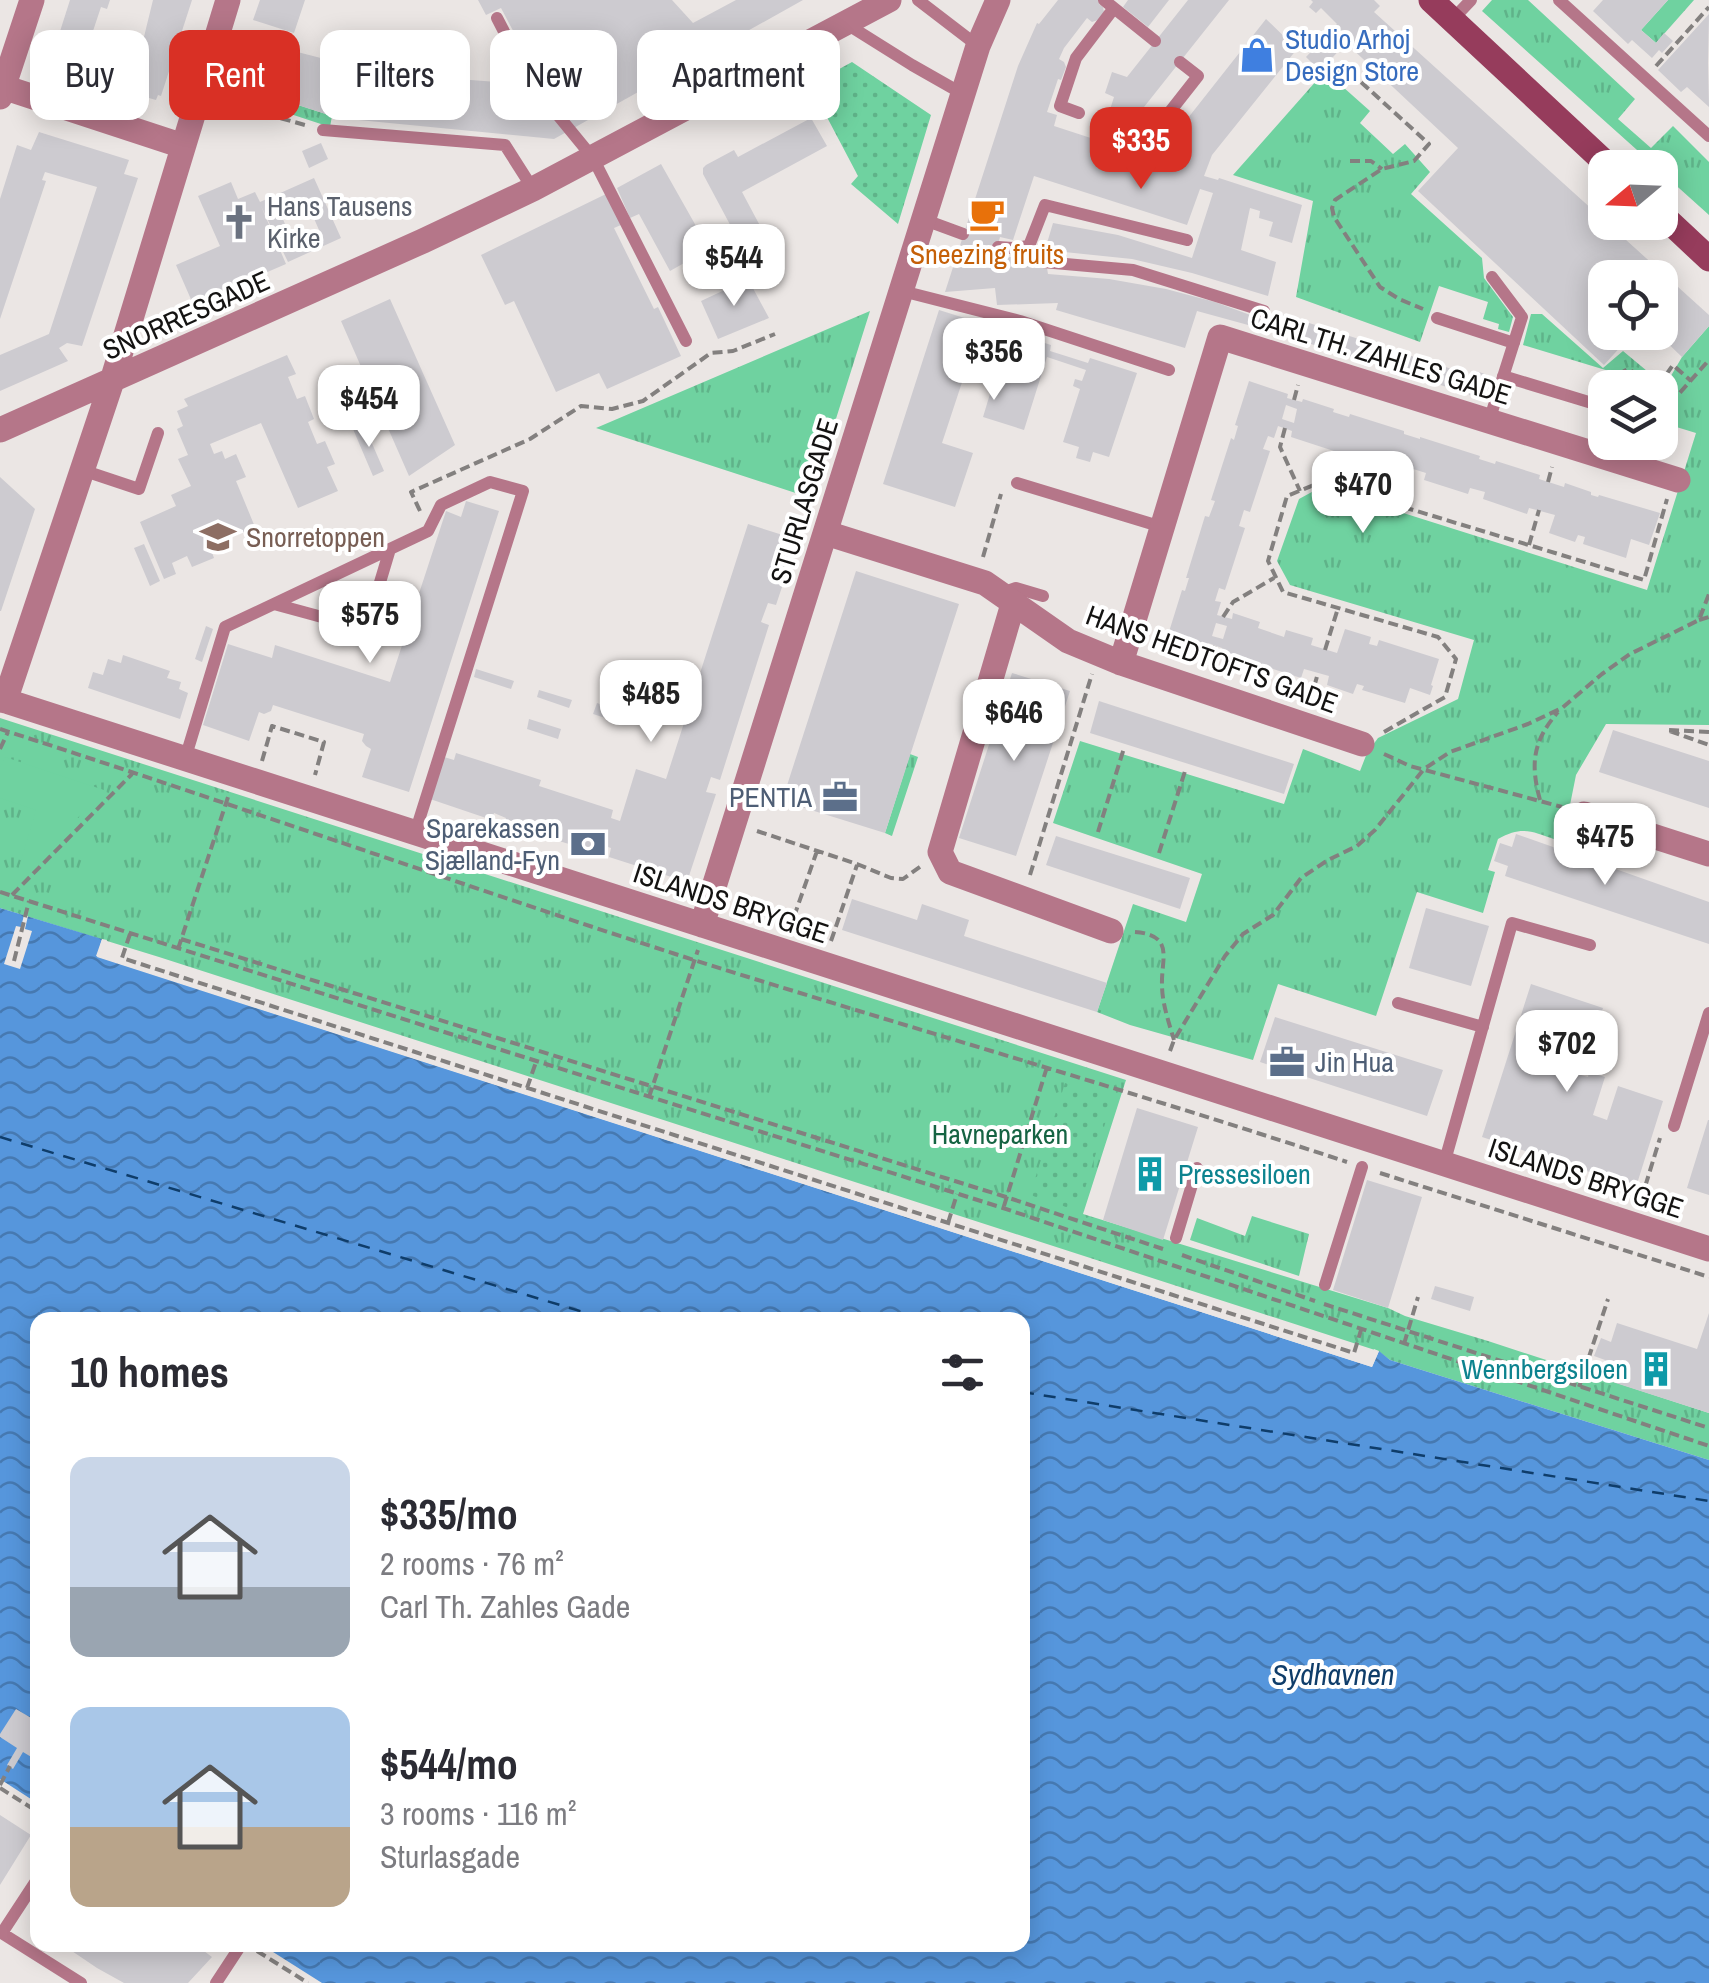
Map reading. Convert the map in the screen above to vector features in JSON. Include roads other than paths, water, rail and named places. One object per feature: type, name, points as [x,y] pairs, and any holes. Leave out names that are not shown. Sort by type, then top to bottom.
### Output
[{"type":"street","points":[[32,0],[1,90],[183,146]]},
{"type":"street","points":[[2,700],[112,381],[228,0]]},
{"type":"street","name":"STURLASGADE","points":[[701,935],[978,46],[998,0]]},
{"type":"street","points":[[1432,0],[1592,150]]},
{"type":"street","name":"SNORRESGADE","points":[[0,430],[533,189],[879,2]]},
{"type":"street","points":[[1678,228],[1706,251]]},
{"type":"street","name":"CARL TH. ZAHLES GADE","points":[[1110,658],[1162,527],[1220,337],[1675,480]]},
{"type":"street","name":"HANS HEDTOFTS GADE","points":[[826,532],[996,593],[1068,642],[1362,744]]},
{"type":"street","points":[[996,593],[999,682],[940,852],[950,872],[1111,931]]},
{"type":"street","name":"ISLANDS BRYGGE","points":[[2,700],[415,833],[701,935],[782,951],[1709,1248]]},
{"type":"street","points":[[1584,814],[1709,854]]},
{"type":"lane","points":[[918,0],[978,46]]},
{"type":"lane","points":[[1453,19],[1472,0]]},
{"type":"lane","points":[[1558,0],[1709,136]]},
{"type":"lane","points":[[1079,113],[1060,106],[1076,58],[1109,4],[1155,42]]},
{"type":"lane","points":[[497,18],[530,80],[593,158],[686,340]]},
{"type":"lane","points":[[845,23],[964,95]]},
{"type":"lane","points":[[1165,118],[1198,76],[1180,62]]},
{"type":"lane","points":[[322,130],[504,144],[533,189]]},
{"type":"lane","points":[[1029,246],[1045,205],[1186,240]]},
{"type":"lane","points":[[924,220],[963,234]]},
{"type":"lane","points":[[998,247],[1029,246]]},
{"type":"lane","points":[[1029,246],[1043,262],[1133,270],[1264,311]]},
{"type":"lane","points":[[1489,421],[1522,316],[1492,277]]},
{"type":"lane","points":[[902,291],[1020,321],[1169,370]]},
{"type":"lane","points":[[1437,318],[1514,343]]},
{"type":"lane","points":[[1503,376],[1588,402]]},
{"type":"lane","points":[[82,470],[139,489],[158,433]]},
{"type":"lane","points":[[185,759],[225,627],[428,531],[440,505],[490,482],[523,491],[415,833]]},
{"type":"lane","points":[[1017,483],[1162,527]]},
{"type":"lane","points":[[274,604],[366,628],[390,549]]},
{"type":"lane","points":[[996,593],[1016,588],[1043,596]]},
{"type":"lane","name":"ISLANDS BRYGGE","points":[[1444,1164],[1512,923],[1590,945]]},
{"type":"lane","points":[[1398,1003],[1483,1027]]},
{"type":"lane","points":[[1674,1126],[1709,1013]]},
{"type":"lane","points":[[1325,1284],[1362,1166]]},
{"type":"lane","points":[[1176,1238],[1197,1168]]},
{"type":"lane","points":[[30,1890],[1,1932],[30,1951]]},
{"type":"lane","points":[[32,1952],[80,1983]]},
{"type":"lane","points":[[216,1983],[239,1952]]},
{"type":"water","name":"Sydhavnen","points":[[0,908],[102,939],[97,957],[1372,1367],[1379,1351],[1390,1360],[1709,1460],[1709,1983],[322,1983],[273,1952],[1030,1952],[1030,1312],[30,1312],[30,1798],[0,1779]]},
{"type":"place","name":"Studio Arhoj Design Store","points":[[1257,55]]},
{"type":"place","name":"Sneezing fruits","points":[[987,214]]},
{"type":"place","name":"Hans Tausens Kirke","points":[[239,222]]},
{"type":"place","name":"Snorretoppen","points":[[218,537]]},
{"type":"place","name":"PENTIA","points":[[840,797]]},
{"type":"place","name":"Sparekassen Sjælland-Fyn","points":[[588,844]]},
{"type":"place","name":"Jin Hua","points":[[1287,1062]]},
{"type":"place","name":"Pressesiloen","points":[[1150,1174]]},
{"type":"place","name":"Wennbergsiloen","points":[[1656,1369]]},
{"type":"park label","name":"Havneparken","points":[[1000,1134]]}]
